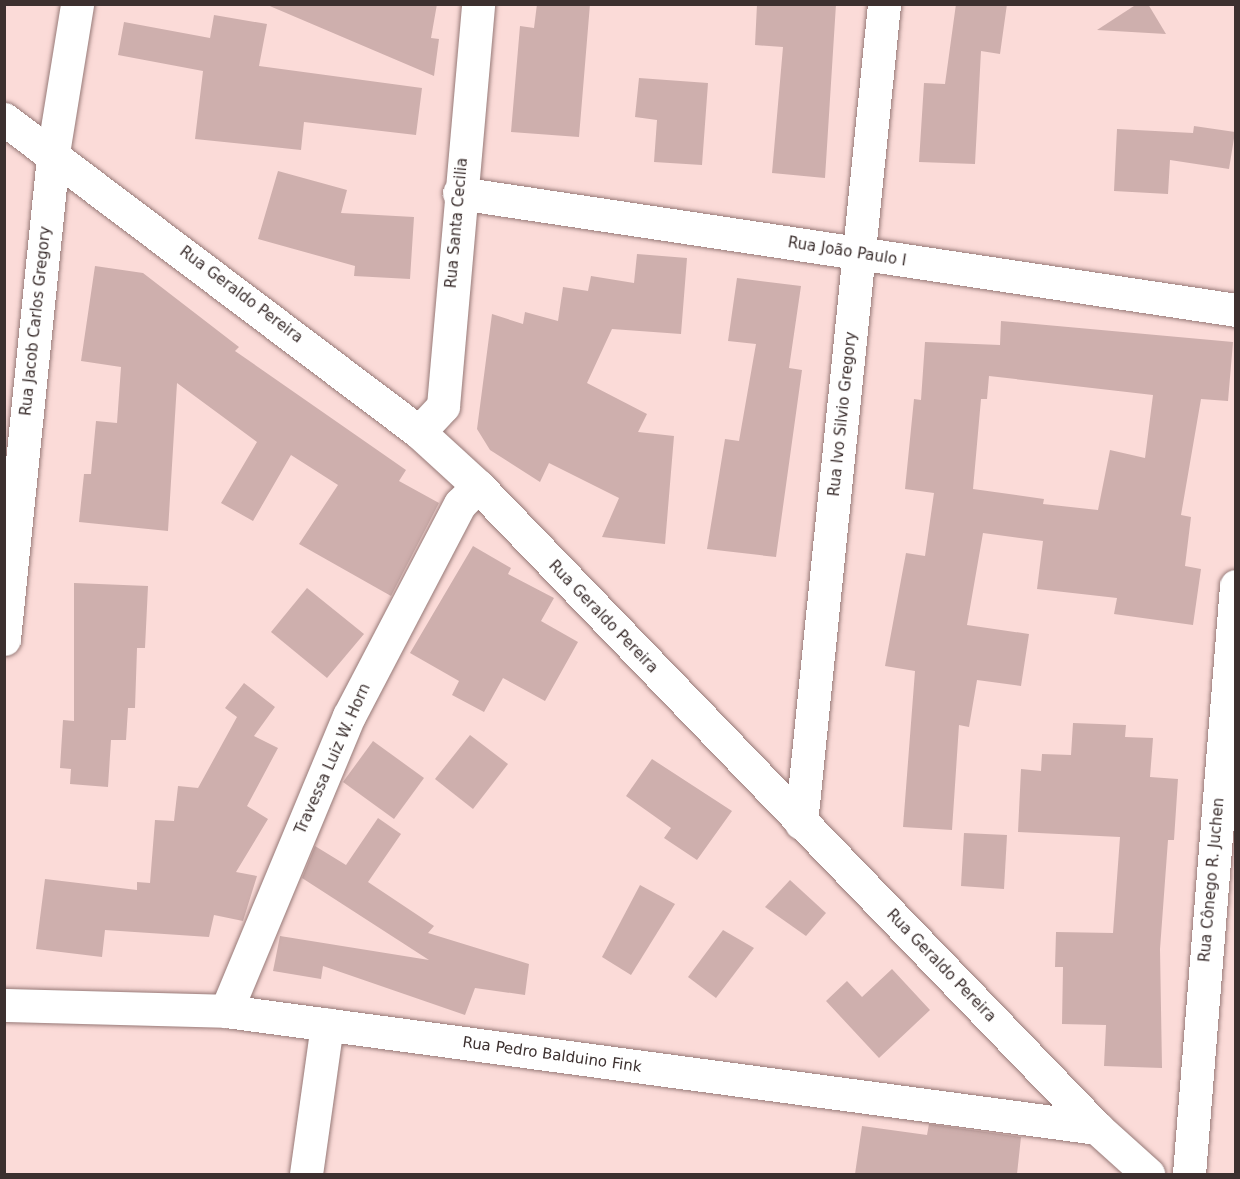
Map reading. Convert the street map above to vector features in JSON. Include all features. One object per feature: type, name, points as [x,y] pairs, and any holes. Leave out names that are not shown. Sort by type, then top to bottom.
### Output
[{"type":"street","name":"Rua Jacob Carlos Gregory","points":[[4,639],[53,153],[76,4]]},
{"type":"street","name":"Rua Santa Cecilia","points":[[420,432],[443,406],[459,193],[478,4]]},
{"type":"street","name":"Rua Ivo Silvio Gregory","points":[[801,823],[884,4]]},
{"type":"street","name":"Rua Geraldo Pereira","points":[[4,119],[53,153],[420,432],[478,486],[1097,1128],[1148,1174]]},
{"type":"street","name":"Rua João Paulo I","points":[[459,193],[1236,310]]},
{"type":"street","name":"Travessa Luiz W. Horn","points":[[226,1011],[349,716],[460,504],[478,486]]},
{"type":"street","name":"Rua Cônego R. Juchen","points":[[1189,1174],[1236,586]]},
{"type":"street","name":"Rua Pedro Balduino Fink","points":[[4,1005],[226,1011],[1097,1128]]},
{"type":"street","points":[[306,1174],[327,1024]]},
{"type":"building","points":[[265,4],[437,4],[431,38],[439,39],[434,76]]},
{"type":"building","points":[[537,4],[590,4],[579,137],[511,132],[520,26],[534,28]]},
{"type":"building","points":[[757,4],[836,4],[825,178],[772,173],[783,47],[755,45]]},
{"type":"building","points":[[956,4],[1007,4],[1000,54],[981,51],[975,164],[919,162],[924,83],[945,84]]},
{"type":"building","points":[[1137,4],[1148,4],[1166,34],[1097,30]]},
{"type":"building","points":[[214,15],[267,24],[259,66],[422,88],[416,135],[304,122],[301,150],[195,139],[203,71],[118,55],[124,22],[210,38]]},
{"type":"building","points":[[639,78],[708,83],[702,165],[654,162],[657,120],[635,117]]},
{"type":"building","points":[[1194,126],[1235,132],[1229,169],[1170,160],[1168,194],[1114,191],[1117,129],[1193,133]]},
{"type":"building","points":[[278,171],[347,190],[341,213],[414,217],[410,279],[354,276],[355,266],[258,239]]},
{"type":"building","points":[[637,254],[687,258],[681,334],[612,329],[587,383],[647,414],[638,432],[674,436],[665,544],[602,537],[619,498],[549,463],[540,482],[490,450],[477,429],[492,314],[523,324],[525,312],[558,321],[563,287],[588,291],[591,276],[634,283]]},
{"type":"building","points":[[95,266],[143,273],[239,347],[235,351],[406,470],[399,481],[439,503],[391,596],[299,544],[338,485],[291,455],[253,521],[221,503],[257,442],[177,383],[168,531],[79,522],[84,474],[91,474],[96,421],[117,423],[121,367],[81,361]]},
{"type":"building","points":[[737,278],[801,286],[789,368],[802,370],[776,557],[707,549],[725,439],[739,441],[756,344],[728,341]]},
{"type":"building","points":[[1001,321],[1233,342],[1228,401],[1201,399],[1181,515],[1191,517],[1185,566],[1201,569],[1193,625],[1114,614],[1117,598],[1037,589],[1043,541],[983,533],[967,625],[1029,634],[1021,686],[977,680],[969,727],[959,725],[952,830],[903,827],[915,671],[885,666],[906,553],[925,556],[934,493],[905,489],[914,399],[921,400],[925,342],[1000,345]],"holes":[[[989,376],[1153,395],[1145,458],[1110,450],[1098,510],[1043,504],[1044,499],[973,489],[981,399],[987,399]]]},
{"type":"building","points":[[473,546],[511,568],[508,574],[554,598],[541,621],[578,642],[545,701],[503,678],[484,712],[452,695],[459,681],[410,653]]},
{"type":"building","points":[[74,583],[148,586],[145,648],[137,648],[135,708],[128,708],[126,740],[111,740],[108,787],[70,784],[71,769],[60,768],[63,720],[74,721]]},
{"type":"building","points":[[307,588],[364,634],[327,678],[271,632]]},
{"type":"building","points":[[244,683],[275,707],[254,736],[278,748],[247,806],[268,819],[236,872],[257,876],[243,921],[214,915],[209,937],[105,930],[102,957],[36,949],[45,879],[137,890],[137,882],[150,883],[155,820],[174,821],[178,786],[198,788],[237,717],[225,708]]},
{"type":"building","points":[[1073,723],[1126,725],[1125,737],[1153,738],[1150,777],[1178,779],[1174,840],[1168,840],[1160,949],[1162,1068],[1104,1066],[1106,1025],[1062,1024],[1063,967],[1055,967],[1056,932],[1113,933],[1120,837],[1018,832],[1021,769],[1041,771],[1042,754],[1071,755]]},
{"type":"building","points":[[470,735],[508,764],[473,809],[435,779]]},
{"type":"building","points":[[373,741],[424,778],[394,819],[343,782]]},
{"type":"building","points":[[652,759],[732,811],[697,860],[664,838],[671,828],[626,796]]},
{"type":"building","points":[[378,818],[401,834],[368,882],[434,926],[428,933],[529,964],[525,995],[475,988],[465,1015],[323,966],[321,979],[273,971],[280,936],[429,960],[302,878],[315,846],[346,865]]},
{"type":"building","points":[[964,833],[1007,835],[1004,889],[961,886]]},
{"type":"building","points":[[790,880],[826,913],[806,936],[765,907]]},
{"type":"building","points":[[640,885],[675,904],[631,975],[602,957]]},
{"type":"building","points":[[723,930],[754,948],[716,998],[688,977]]},
{"type":"building","points":[[892,969],[930,1010],[879,1058],[826,1001],[847,981],[862,997]]},
{"type":"building","points":[[929,1124],[1021,1137],[1017,1174],[855,1174],[862,1126],[927,1135]]}]
